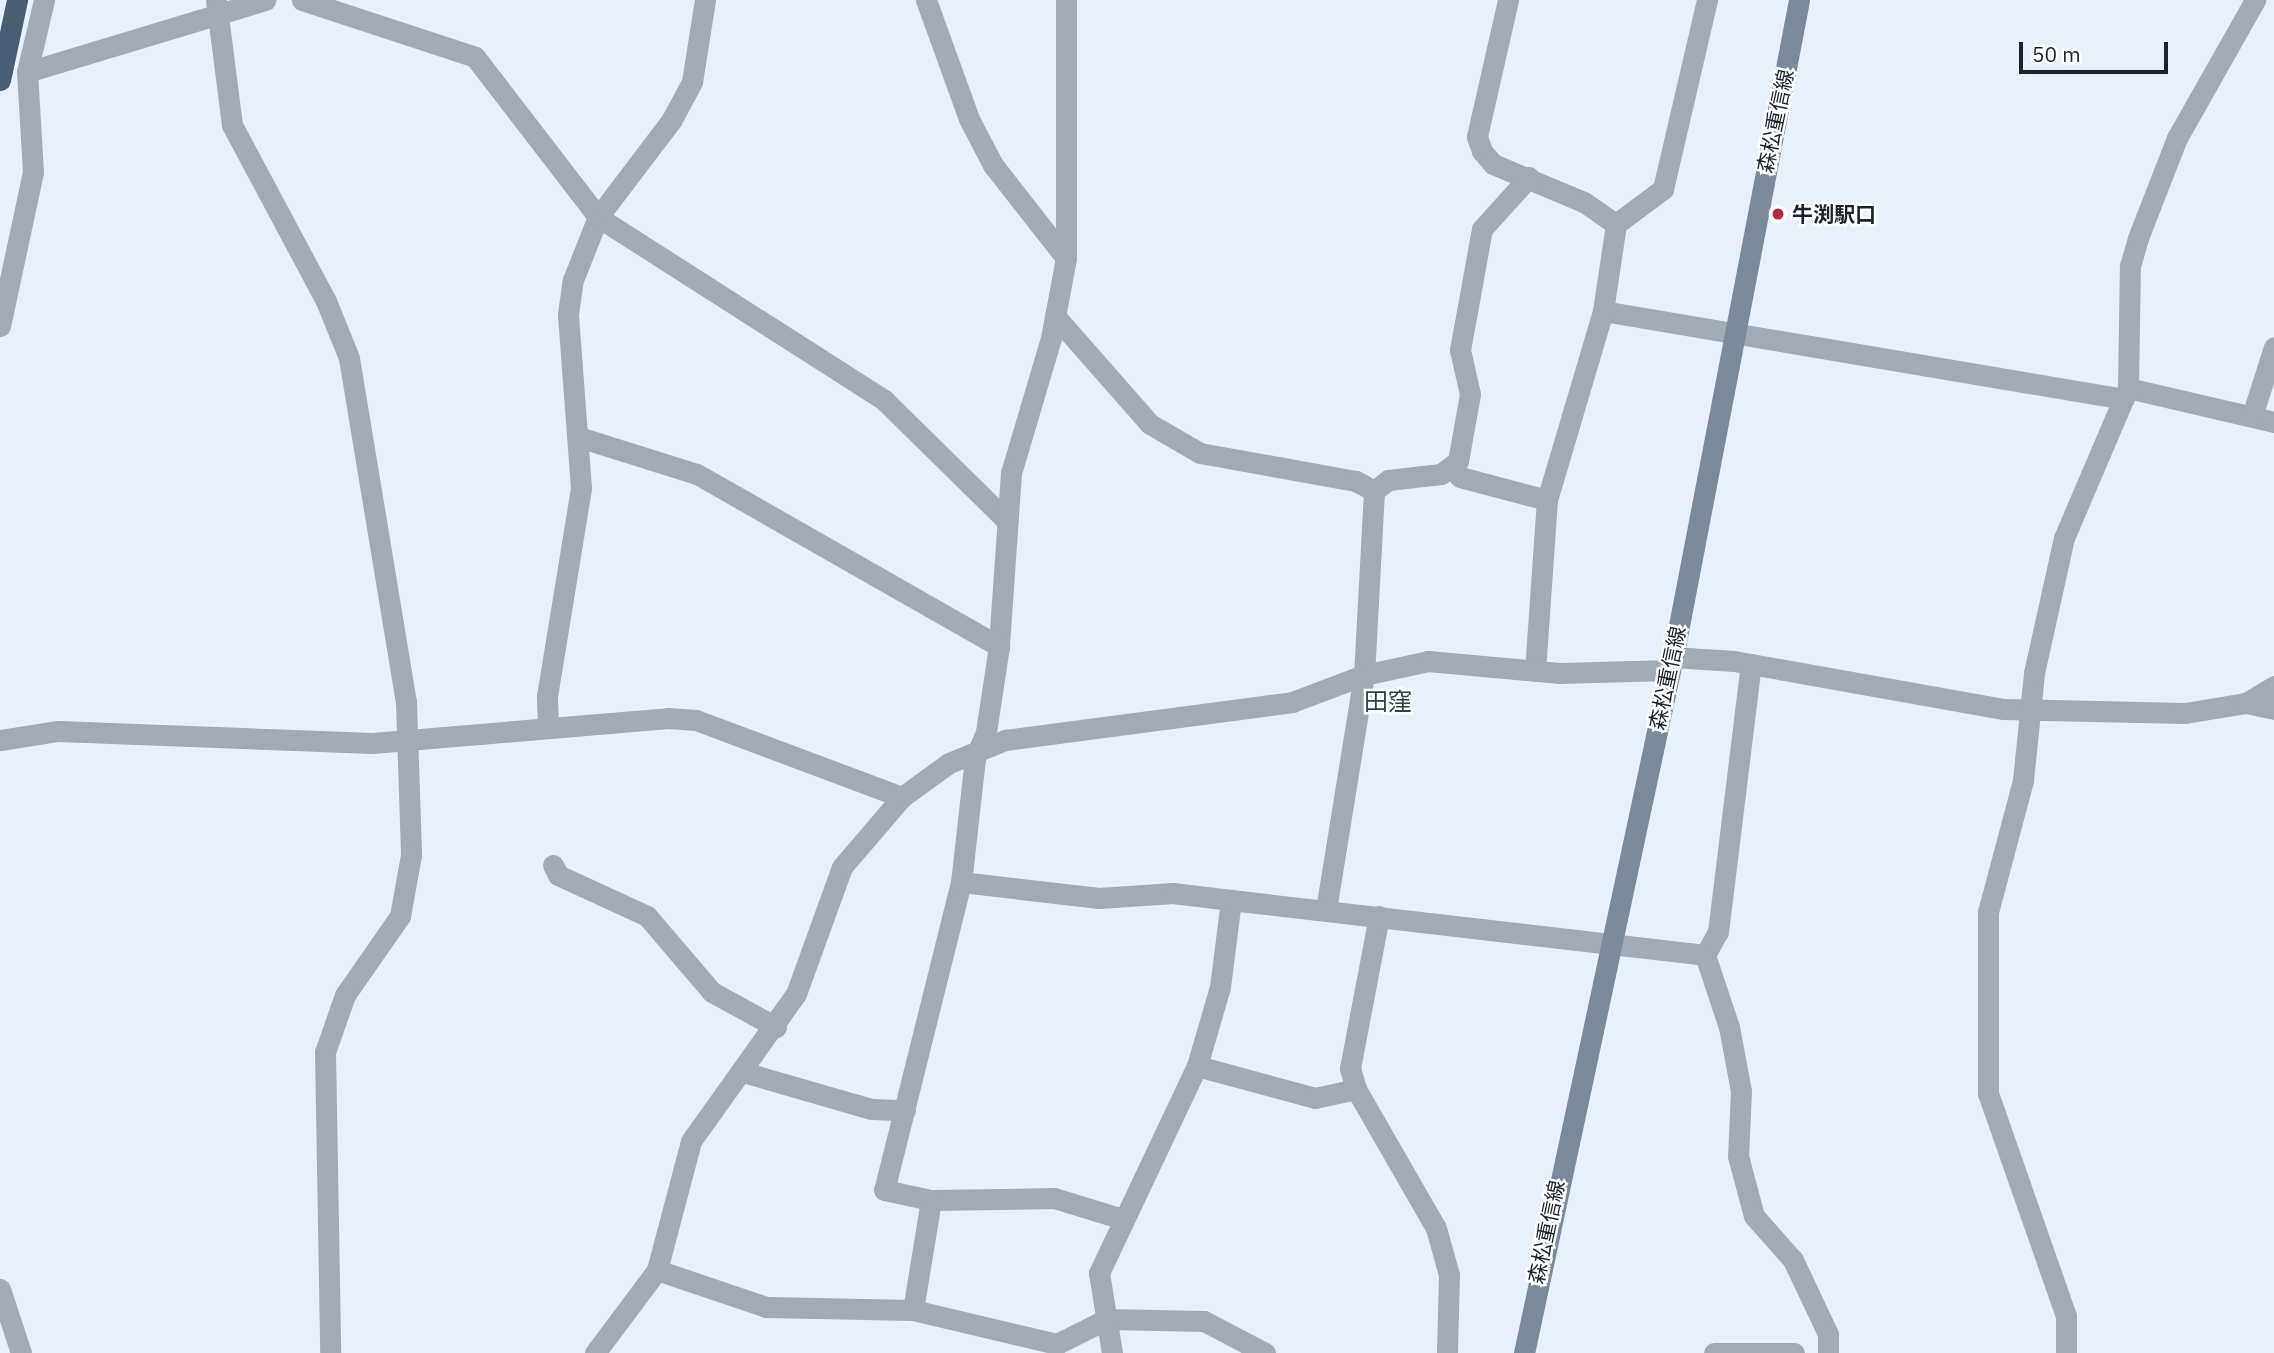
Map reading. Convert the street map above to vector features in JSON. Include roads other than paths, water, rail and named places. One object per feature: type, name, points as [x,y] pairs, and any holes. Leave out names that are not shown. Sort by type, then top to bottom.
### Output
[{"type":"highway","points":[[0,80],[17,0]]},
{"type":"main road","name":"森松重信線","points":[[1524,1353],[1606,948],[1671,663],[1731,336],[1799,0]]},
{"type":"street","points":[[0,326],[33,172],[27,72],[44,0]]},
{"type":"street","points":[[27,72],[218,6],[265,0]]},
{"type":"street","points":[[302,0],[475,57],[598,217],[884,400],[1007,521]]},
{"type":"street","points":[[548,726],[547,696],[581,488],[582,438],[568,314],[582,248],[598,217],[671,121],[692,82],[705,0]]},
{"type":"street","points":[[926,0],[987,154],[1066,258]]},
{"type":"street","points":[[1066,0],[1066,258],[1055,316],[1021,420],[1007,521],[999,646],[979,747],[961,883],[884,1189],[931,1200],[1054,1198],[1123,1219]]},
{"type":"street","points":[[1508,0],[1477,137],[1493,164],[1529,177],[1616,224]]},
{"type":"street","points":[[1535,671],[1547,500],[1603,311],[1616,224],[1662,189],[1707,0]]},
{"type":"street","points":[[2066,1353],[2066,1316],[1988,1093],[1988,912],[2023,780],[2031,710],[2063,538],[2126,393],[2130,266],[2138,238],[2177,138],[2255,0]]},
{"type":"street","points":[[218,6],[232,125],[326,301],[349,359],[407,739],[411,855],[400,916],[345,995],[325,1052],[330,1353]]},
{"type":"street","points":[[1453,468],[1470,394],[1460,350],[1482,229],[1529,177]]},
{"type":"street","points":[[1603,311],[1731,336],[2126,393],[2274,422]]},
{"type":"street","points":[[1055,316],[1150,424],[1200,453],[1356,481],[1374,491]]},
{"type":"street","points":[[2252,416],[2274,347]]},
{"type":"street","points":[[582,438],[697,474],[999,646]]},
{"type":"street","points":[[1326,910],[1364,675],[1374,491],[1388,480],[1453,468]]},
{"type":"street","points":[[1453,468],[1460,477],[1547,500]]},
{"type":"street","points":[[595,1353],[657,1270],[691,1141],[776,1027],[808,966],[832,884],[902,797],[979,747],[1248,711],[1364,675],[1428,661],[1535,671],[1671,663],[1751,664],[2031,710],[2185,713],[2246,703],[2274,709]]},
{"type":"street","points":[[1751,664],[1718,932],[1705,955],[1730,1027],[1741,1091],[1738,1156],[1754,1216],[1793,1259],[1828,1334],[1828,1353]]},
{"type":"street","points":[[2246,703],[2274,686]]},
{"type":"street","points":[[0,740],[58,732],[407,739],[548,726],[696,720],[902,797]]},
{"type":"street","points":[[553,865],[558,875],[647,916],[712,992],[776,1027]]},
{"type":"street","points":[[961,883],[1099,898],[1173,893],[1379,916],[1606,948],[1705,955]]},
{"type":"street","points":[[1112,1353],[1099,1273],[1197,1066],[1220,987],[1231,900]]},
{"type":"street","points":[[1379,916],[1351,1046],[1356,1089],[1436,1228],[1449,1275],[1447,1353]]},
{"type":"street","points":[[1197,1066],[1315,1098],[1356,1089]]},
{"type":"street","points":[[743,1072],[872,1109],[905,1110]]},
{"type":"street","points":[[913,1310],[931,1200]]},
{"type":"street","points":[[657,1270],[765,1307],[913,1310],[1057,1344],[1107,1319],[1204,1321],[1265,1353]]},
{"type":"street","points":[[0,1289],[21,1353]]},
{"type":"street","points":[[1714,1353],[1794,1353]]},
{"type":"place","name":"牛渕駅口","points":[[1778,214]]},
{"type":"district","name":"田窪","points":[[1388,702]]}]
